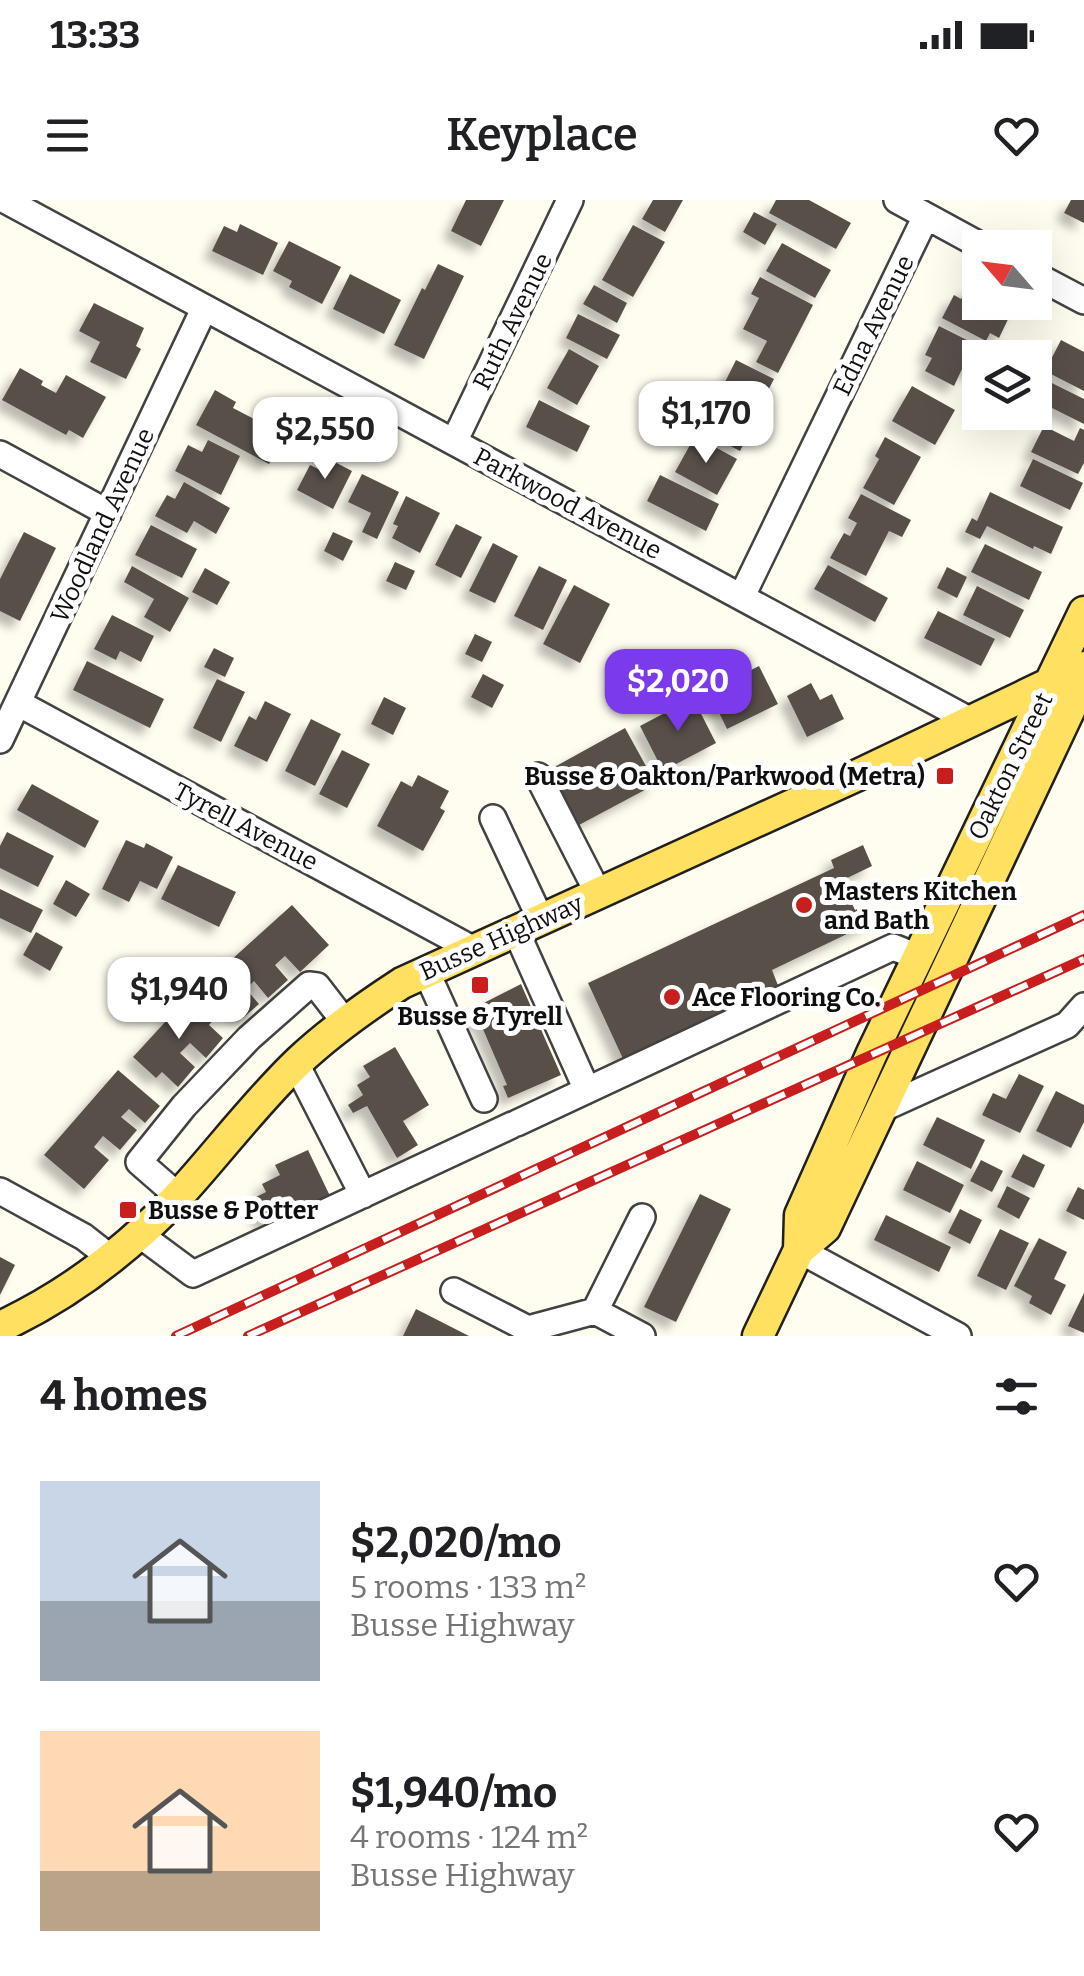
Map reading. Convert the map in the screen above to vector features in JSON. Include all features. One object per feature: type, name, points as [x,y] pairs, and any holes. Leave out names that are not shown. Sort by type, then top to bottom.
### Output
[{"type":"main road","name":"Oakton Street","points":[[758,1336],[799,1250],[800,1215],[918,957],[1084,612]]},
{"type":"main road","name":"Busse Highway","points":[[0,1327],[48,1305],[112,1259],[178,1196],[296,1064],[344,1021],[402,982],[1084,667]]},
{"type":"main road","name":"Oakton Street","points":[[799,1250],[825,1228],[1084,679]]},
{"type":"street","name":"Parkwood Avenue","points":[[5,200],[971,721]]},
{"type":"street","name":"Ruth Avenue","points":[[454,442],[570,200]]},
{"type":"street","points":[[897,200],[962,236]]},
{"type":"street","name":"Edna Avenue","points":[[742,596],[926,216]]},
{"type":"street","points":[[1052,284],[1084,301]]},
{"type":"street","name":"Woodland Avenue","points":[[0,740],[204,310]]},
{"type":"street","points":[[0,454],[108,513]]},
{"type":"street","name":"Tyrell Avenue","points":[[18,703],[474,950]]},
{"type":"street","points":[[538,776],[598,893]]},
{"type":"street","points":[[493,818],[587,1090]]},
{"type":"street","points":[[138,1234],[193,1274],[892,947],[918,957]]},
{"type":"street","points":[[426,972],[484,1098]]},
{"type":"street","points":[[178,1196],[138,1162],[184,1106],[249,1038],[308,986],[317,986],[344,1021]]},
{"type":"street","points":[[878,1110],[1078,1022]]},
{"type":"street","points":[[296,1064],[364,1195]]},
{"type":"street","points":[[0,1192],[84,1237],[112,1259]]},
{"type":"street","points":[[594,1311],[642,1217]]},
{"type":"street","points":[[799,1250],[958,1336]]},
{"type":"street","points":[[454,1292],[528,1329],[594,1311],[642,1336]]},
{"type":"building","points":[[466,200],[504,200],[481,246],[451,231]]},
{"type":"building","points":[[653,200],[683,200],[665,232],[642,219]]},
{"type":"building","points":[[776,200],[809,200],[851,223],[836,249],[769,213]]},
{"type":"building","points":[[1071,200],[1084,200],[1084,223],[1064,213]]},
{"type":"building","points":[[754,212],[777,224],[765,245],[743,232]]},
{"type":"building","points":[[240,224],[278,243],[263,275],[212,251],[224,226],[237,232]]},
{"type":"building","points":[[633,225],[665,242],[633,297],[602,280]]},
{"type":"building","points":[[289,241],[341,267],[322,304],[289,287],[292,281],[273,271]]},
{"type":"building","points":[[782,243],[831,270],[815,298],[766,271]]},
{"type":"building","points":[[438,264],[464,276],[424,359],[394,345]]},
{"type":"building","points":[[350,274],[401,300],[384,334],[333,309]]},
{"type":"building","points":[[760,277],[813,305],[778,373],[756,362],[767,341],[743,329],[759,298],[751,294]]},
{"type":"building","points":[[594,285],[627,303],[617,323],[583,304]]},
{"type":"building","points":[[954,295],[961,299],[962,320],[1008,320],[999,338],[990,333],[984,340],[942,318]]},
{"type":"building","points":[[94,303],[144,328],[136,346],[141,349],[126,379],[90,362],[100,342],[79,331]]},
{"type":"building","points":[[578,314],[620,335],[607,359],[566,338]]},
{"type":"building","points":[[939,326],[967,340],[962,340],[962,369],[954,386],[925,371],[932,358],[925,355]]},
{"type":"building","points":[[1061,340],[1084,352],[1084,391],[1052,375],[1052,357]]},
{"type":"building","points":[[569,349],[599,366],[577,405],[547,388]]},
{"type":"building","points":[[736,360],[774,379],[762,402],[724,384]]},
{"type":"building","points":[[20,368],[56,393],[66,375],[106,397],[83,438],[69,430],[66,435],[2,400]]},
{"type":"building","points":[[1052,383],[1084,399],[1084,424],[1052,408]]},
{"type":"building","points":[[912,386],[955,410],[935,445],[892,421]]},
{"type":"building","points":[[215,390],[236,402],[233,408],[285,435],[269,464],[196,425]]},
{"type":"building","points":[[716,391],[759,413],[740,451],[697,429]]},
{"type":"building","points":[[539,400],[590,426],[577,452],[526,427]]},
{"type":"building","points":[[1080,428],[1084,430],[1084,463],[1078,474],[1031,452],[1042,430],[1052,430],[1074,441]]},
{"type":"building","points":[[695,436],[737,459],[717,495],[675,472]]},
{"type":"building","points":[[885,437],[921,457],[894,505],[863,488],[879,459],[875,456]]},
{"type":"building","points":[[208,440],[240,456],[221,495],[175,471],[188,445],[202,452]]},
{"type":"building","points":[[325,457],[352,471],[333,509],[297,490],[310,465],[318,469]]},
{"type":"building","points":[[1033,459],[1083,483],[1070,510],[1020,486]]},
{"type":"building","points":[[362,474],[399,492],[377,539],[362,532],[371,513],[348,502]]},
{"type":"building","points":[[660,475],[719,504],[706,531],[647,501]]},
{"type":"building","points":[[184,482],[230,508],[216,534],[194,521],[187,533],[155,516],[167,495],[175,499]]},
{"type":"building","points":[[990,492],[1063,527],[1051,554],[987,526],[980,539],[965,532],[972,518],[977,521]]},
{"type":"building","points":[[861,494],[911,520],[902,537],[889,531],[866,576],[830,558],[844,533],[850,536],[857,523],[848,518]]},
{"type":"building","points":[[406,496],[440,513],[420,553],[392,538],[398,526],[393,524]]},
{"type":"building","points":[[456,524],[482,537],[461,578],[435,565]]},
{"type":"building","points":[[151,525],[197,549],[182,578],[135,555]]},
{"type":"building","points":[[24,532],[56,548],[20,621],[0,611],[0,579]]},
{"type":"building","points":[[333,532],[353,541],[343,561],[324,551]]},
{"type":"building","points":[[493,543],[518,556],[495,603],[469,591]]},
{"type":"building","points":[[985,544],[1042,572],[1029,600],[971,572]]},
{"type":"building","points":[[395,562],[415,571],[406,590],[386,581]]},
{"type":"building","points":[[828,565],[888,598],[875,622],[814,589]]},
{"type":"building","points":[[132,566],[189,598],[170,632],[144,617],[154,599],[124,582]]},
{"type":"building","points":[[539,566],[567,580],[543,630],[514,616]]},
{"type":"building","points":[[947,567],[967,577],[957,598],[937,588]]},
{"type":"building","points":[[205,568],[230,582],[217,605],[192,592]]},
{"type":"building","points":[[574,585],[610,604],[580,663],[543,644]]},
{"type":"building","points":[[977,586],[1024,610],[1010,638],[963,615]]},
{"type":"building","points":[[938,611],[995,639],[981,666],[924,638]]},
{"type":"building","points":[[112,615],[154,636],[141,662],[120,651],[116,660],[94,649]]},
{"type":"building","points":[[475,634],[492,642],[482,662],[465,654]]},
{"type":"building","points":[[214,648],[234,658],[225,677],[204,667]]},
{"type":"building","points":[[87,661],[164,699],[150,728],[73,690]]},
{"type":"building","points":[[759,666],[778,704],[727,729],[703,680],[726,668],[731,680]]},
{"type":"building","points":[[483,674],[504,685],[492,708],[471,697]]},
{"type":"building","points":[[217,679],[245,692],[221,742],[193,728]]},
{"type":"building","points":[[811,683],[820,700],[832,694],[844,719],[807,737],[787,696]]},
{"type":"building","points":[[384,697],[406,708],[393,735],[371,724]]},
{"type":"building","points":[[693,698],[716,743],[663,771],[640,726]]},
{"type":"building","points":[[265,701],[291,714],[267,762],[234,746],[249,716],[256,720]]},
{"type":"building","points":[[311,719],[341,734],[315,786],[285,771]]},
{"type":"building","points":[[625,728],[656,784],[579,825],[549,770]]},
{"type":"building","points":[[342,750],[370,764],[347,808],[319,794]]},
{"type":"building","points":[[418,775],[449,791],[440,808],[445,811],[423,851],[377,826],[401,781],[412,787]]},
{"type":"building","points":[[32,784],[99,821],[85,848],[17,810]]},
{"type":"building","points":[[7,832],[54,856],[38,887],[0,868],[0,846]]},
{"type":"building","points":[[126,840],[144,848],[146,843],[173,857],[157,889],[140,881],[129,902],[102,889]]},
{"type":"building","points":[[863,845],[872,866],[841,881],[855,910],[862,907],[870,923],[772,970],[779,988],[624,1061],[588,983],[834,868],[831,860]]},
{"type":"building","points":[[178,865],[236,892],[219,927],[161,899]]},
{"type":"building","points":[[66,880],[90,894],[76,917],[53,904]]},
{"type":"building","points":[[0,889],[43,910],[31,933],[0,918]]},
{"type":"building","points":[[292,905],[329,945],[300,972],[285,956],[275,965],[288,980],[268,998],[254,981],[246,989],[259,1004],[243,1018],[209,980]]},
{"type":"building","points":[[36,932],[63,947],[50,971],[23,955]]},
{"type":"building","points":[[521,984],[561,1075],[508,1098],[503,1086],[507,1085],[479,1020],[474,1023],[468,1011]]},
{"type":"building","points":[[189,996],[214,1019],[209,1025],[223,1038],[206,1058],[190,1043],[180,1053],[195,1067],[178,1087],[162,1072],[156,1078],[133,1057]]},
{"type":"building","points":[[395,1047],[429,1105],[403,1121],[418,1145],[397,1158],[367,1106],[353,1113],[348,1105],[363,1095],[357,1085],[370,1077],[363,1066]]},
{"type":"building","points":[[118,1070],[160,1106],[145,1123],[129,1109],[121,1117],[137,1130],[120,1150],[103,1136],[94,1147],[109,1160],[84,1189],[44,1155]]},
{"type":"building","points":[[1019,1074],[1044,1086],[1020,1133],[982,1115],[993,1093],[1006,1099]]},
{"type":"building","points":[[1056,1091],[1084,1105],[1084,1122],[1071,1148],[1036,1131]]},
{"type":"building","points":[[937,1117],[985,1140],[971,1169],[923,1145]]},
{"type":"building","points":[[308,1150],[330,1196],[266,1228],[252,1199],[266,1192],[262,1184],[280,1175],[275,1165]]},
{"type":"building","points":[[1023,1154],[1045,1165],[1034,1188],[1011,1177]]},
{"type":"building","points":[[981,1160],[1003,1171],[992,1192],[970,1181]]},
{"type":"building","points":[[917,1161],[964,1185],[950,1213],[903,1190]]},
{"type":"building","points":[[1007,1186],[1030,1198],[1019,1219],[997,1207]]},
{"type":"building","points":[[1078,1187],[1084,1190],[1084,1220],[1066,1211]]},
{"type":"building","points":[[700,1194],[731,1209],[676,1322],[644,1307]]},
{"type":"building","points":[[960,1209],[982,1220],[970,1244],[948,1233]]},
{"type":"building","points":[[886,1215],[951,1247],[939,1272],[874,1240]]},
{"type":"building","points":[[1000,1229],[1029,1243],[1006,1290],[977,1276]]},
{"type":"building","points":[[1039,1238],[1067,1252],[1054,1279],[1066,1285],[1051,1315],[1029,1303],[1032,1296],[1014,1286]]},
{"type":"building","points":[[0,1257],[15,1265],[0,1295]]},
{"type":"building","points":[[1084,1293],[1084,1333],[1068,1326]]},
{"type":"building","points":[[416,1309],[469,1336],[403,1336]]},
{"type":"railway","points":[[176,1336],[1084,915]]},
{"type":"railway","points":[[248,1336],[1084,959]]},
{"type":"place","name":"Busse & Oakton/Parkwood (Metra)","points":[[945,776]]},
{"type":"place","name":"Masters Kitchen and Bath","points":[[804,905]]},
{"type":"place","name":"Busse & Tyrell","points":[[480,985]]},
{"type":"place","name":"Ace Flooring Co.","points":[[672,997]]},
{"type":"place","name":"Busse & Potter","points":[[128,1210]]}]
